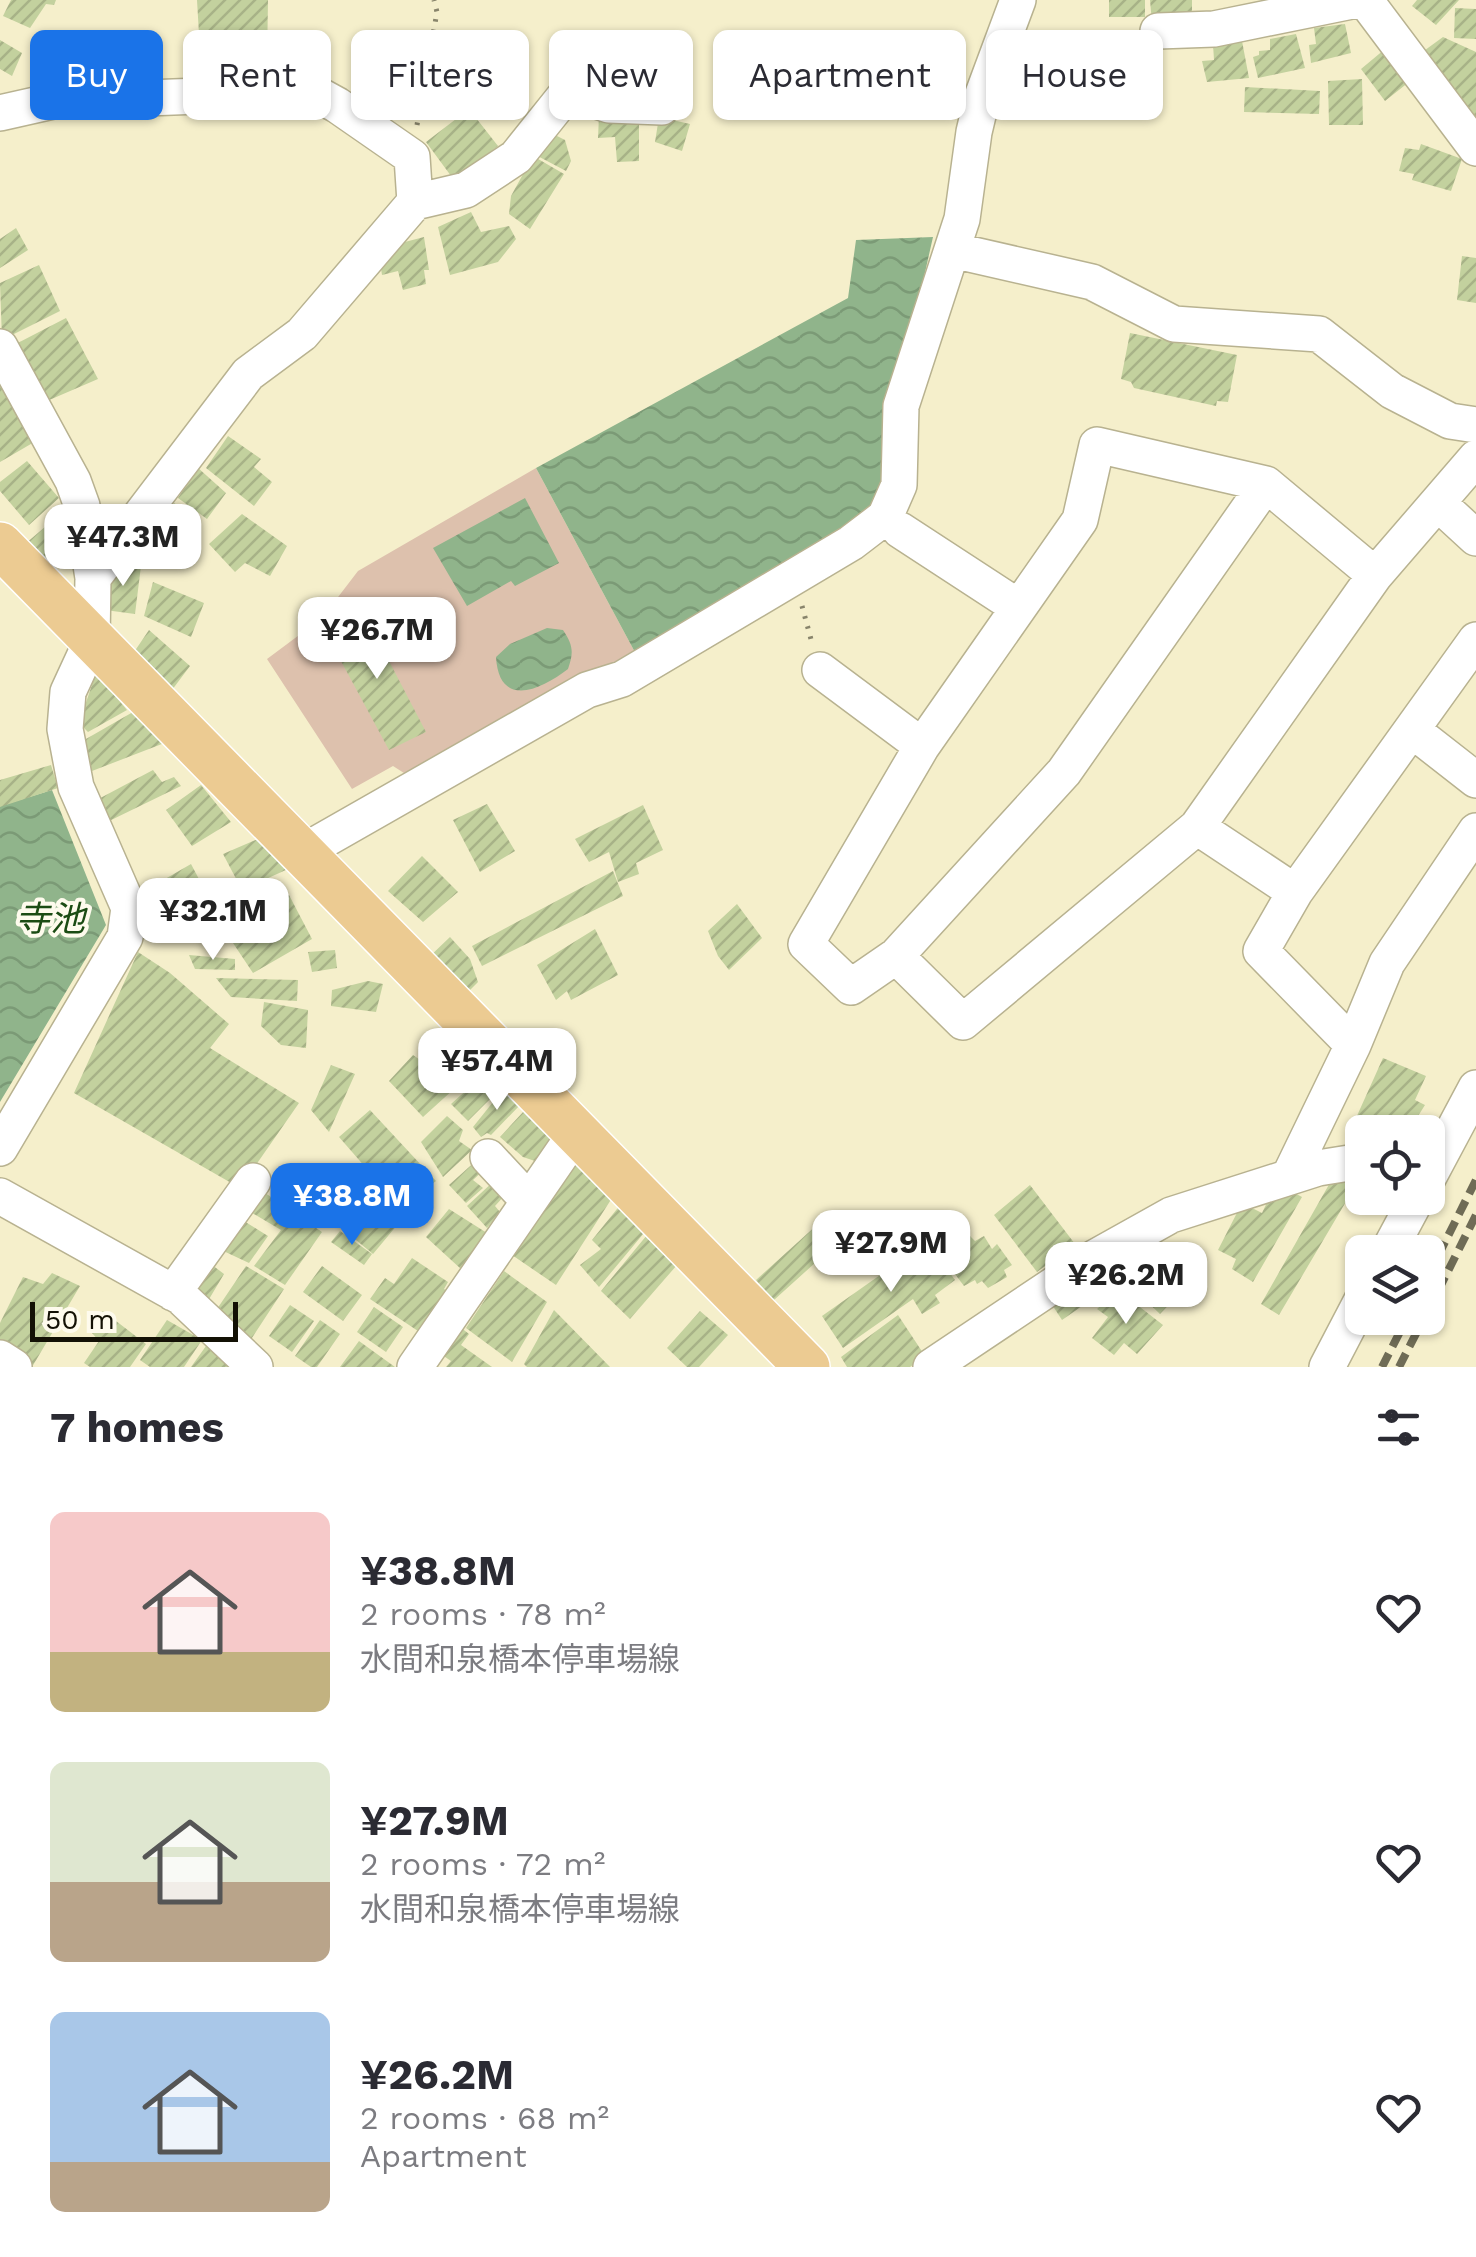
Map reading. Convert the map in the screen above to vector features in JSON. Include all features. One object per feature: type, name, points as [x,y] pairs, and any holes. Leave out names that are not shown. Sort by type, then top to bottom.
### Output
[{"type":"main road","points":[[0,545],[578,1130],[806,1367]]},
{"type":"street","points":[[303,852],[588,690],[622,679],[851,543],[885,517],[900,485],[901,406],[962,219],[983,94],[1018,0]]},
{"type":"street","points":[[1163,31],[1205,18],[1361,0],[1476,148]]},
{"type":"street","points":[[0,113],[102,90],[147,98],[306,88],[412,157],[415,202]]},
{"type":"street","points":[[93,578],[248,374],[302,334],[415,202],[466,190],[516,157],[549,116]]},
{"type":"street","points":[[952,250],[1092,282],[1174,324],[1319,334],[1392,392],[1450,422],[1476,424]]},
{"type":"street","points":[[0,347],[73,482],[82,506],[93,578],[92,640],[68,692],[65,729],[76,787],[129,908],[125,937],[0,1148]]},
{"type":"street","points":[[1266,484],[1064,772],[896,956],[851,987],[806,944],[922,746],[1080,520],[1098,445],[1266,484],[1374,575]]},
{"type":"street","points":[[896,956],[962,1022],[1197,827],[1374,575],[1476,458]]},
{"type":"street","points":[[1439,504],[1476,538]]},
{"type":"street","points":[[900,530],[1018,608]]},
{"type":"street","points":[[1353,1045],[1261,951],[1296,892],[1476,640]]},
{"type":"street","points":[[820,670],[922,746]]},
{"type":"street","points":[[1412,730],[1476,780]]},
{"type":"street","points":[[1197,827],[1296,892]]},
{"type":"street","points":[[1290,1177],[1387,963],[1476,831]]},
{"type":"street","points":[[1445,1139],[1476,1088]]},
{"type":"street","points":[[414,1367],[578,1130]]},
{"type":"street","points":[[488,1157],[529,1201]]},
{"type":"street","points":[[931,1367],[1094,1258],[1171,1215],[1318,1168],[1345,1164]]},
{"type":"street","points":[[173,1293],[253,1181]]},
{"type":"street","points":[[0,1196],[173,1293],[254,1367]]},
{"type":"street","points":[[1327,1367],[1345,1333]]},
{"type":"street","points":[[0,1358],[14,1367]]},
{"type":"path","points":[[412,157],[437,12],[434,0]]},
{"type":"path","points":[[793,575],[820,670]]},
{"type":"shaded area","points":[[536,468],[637,656],[523,723],[404,773],[393,766],[352,789],[267,659],[322,618],[358,571]]},
{"type":"water","points":[[933,237],[894,410],[877,515],[637,656],[536,468],[848,298],[856,240]]},
{"type":"water","points":[[525,498],[559,563],[515,586],[511,581],[467,606],[433,548]]},
{"type":"water","points":[[547,628],[563,630],[569,640],[572,653],[568,669],[534,688],[513,689],[505,684],[496,657],[510,644]]},
{"type":"water","name":"寺池","points":[[52,790],[106,925],[0,1102],[0,806]]},
{"type":"building","points":[[11,0],[56,0],[54,5],[46,4],[30,28],[3,16]]},
{"type":"building","points":[[197,0],[268,0],[268,30],[199,30]]},
{"type":"building","points":[[1109,0],[1145,0],[1145,17],[1109,17]]},
{"type":"building","points":[[1150,0],[1192,0],[1192,11],[1172,13],[1172,20],[1152,23]]},
{"type":"building","points":[[1417,0],[1459,0],[1436,25],[1412,6]]},
{"type":"building","points":[[1455,8],[1476,9],[1476,39],[1454,38]]},
{"type":"building","points":[[1345,24],[1351,53],[1311,63],[1309,45],[1316,44],[1314,28]]},
{"type":"building","points":[[1296,34],[1305,68],[1258,78],[1253,57],[1259,51],[1270,50],[1270,39]]},
{"type":"building","points":[[1443,37],[1476,52],[1476,130],[1421,53]]},
{"type":"building","points":[[0,40],[22,53],[12,76],[0,69]]},
{"type":"building","points":[[1242,41],[1249,78],[1207,82],[1202,61],[1214,60],[1213,44]]},
{"type":"building","points":[[1385,49],[1409,82],[1385,101],[1361,69]]},
{"type":"building","points":[[1362,79],[1363,125],[1329,125],[1328,81]]},
{"type":"building","points":[[1245,87],[1320,91],[1319,114],[1244,112]]},
{"type":"building","points":[[455,120],[478,120],[498,146],[454,180],[426,142]]},
{"type":"building","points":[[599,120],[639,120],[639,161],[617,162],[615,137],[598,138]]},
{"type":"building","points":[[659,120],[690,124],[682,151],[655,142]]},
{"type":"building","points":[[549,132],[565,140],[571,161],[566,171],[530,152]]},
{"type":"building","points":[[1421,144],[1462,159],[1451,191],[1412,180],[1414,174],[1399,171],[1405,148],[1419,150]]},
{"type":"building","points":[[533,156],[564,174],[530,229],[509,214],[511,196]]},
{"type":"building","points":[[471,212],[481,232],[509,226],[516,239],[498,262],[450,275],[438,227]]},
{"type":"building","points":[[16,228],[28,250],[0,268],[0,239]]},
{"type":"building","points":[[424,237],[429,270],[424,270],[426,284],[403,290],[398,271],[382,275],[378,249]]},
{"type":"building","points":[[1462,256],[1476,258],[1476,303],[1457,300]]},
{"type":"building","points":[[39,265],[60,311],[2,340],[0,283]]},
{"type":"building","points":[[66,318],[98,379],[40,404],[10,347]]},
{"type":"building","points":[[1130,333],[1237,355],[1228,402],[1217,401],[1216,406],[1134,388],[1131,382],[1121,379]]},
{"type":"building","points":[[0,376],[36,441],[0,462]]},
{"type":"building","points":[[228,436],[261,459],[254,467],[272,482],[254,506],[206,468]]},
{"type":"building","points":[[27,461],[59,498],[29,525],[0,491],[0,482]]},
{"type":"building","points":[[197,467],[226,493],[207,519],[178,498]]},
{"type":"building","points":[[174,503],[201,520],[191,541],[197,545],[184,561],[155,540]]},
{"type":"building","points":[[65,510],[73,535],[43,565],[25,544]]},
{"type":"building","points":[[242,514],[287,546],[270,576],[245,563],[235,572],[209,544]]},
{"type":"building","points":[[141,566],[135,614],[105,610],[111,567]]},
{"type":"building","points":[[153,582],[204,603],[191,637],[144,616]]},
{"type":"building","points":[[364,613],[426,732],[389,750],[328,637]]},
{"type":"building","points":[[149,630],[190,666],[172,690],[130,658]]},
{"type":"building","points":[[96,673],[127,710],[88,732],[79,723]]},
{"type":"building","points":[[133,712],[167,742],[92,771],[79,743]]},
{"type":"building","points":[[51,765],[58,788],[0,807],[0,780]]},
{"type":"building","points":[[153,770],[162,782],[174,777],[181,786],[103,824],[91,803]]},
{"type":"building","points":[[201,785],[231,822],[192,846],[166,810]]},
{"type":"building","points":[[487,804],[515,851],[480,872],[453,820]]},
{"type":"building","points":[[643,805],[663,850],[636,863],[639,874],[618,882],[609,852],[589,862],[575,839]]},
{"type":"building","points":[[258,839],[288,869],[242,890],[223,854]]},
{"type":"building","points":[[422,856],[458,892],[423,922],[388,891]]},
{"type":"building","points":[[191,864],[209,898],[165,916],[153,886]]},
{"type":"building","points":[[613,871],[623,896],[482,966],[472,946]]},
{"type":"building","points":[[289,895],[312,939],[253,973],[225,931]]},
{"type":"building","points":[[737,904],[762,938],[729,970],[718,956],[708,931]]},
{"type":"building","points":[[595,929],[618,975],[571,1000],[567,991],[556,1000],[537,965]]},
{"type":"building","points":[[450,937],[470,959],[478,982],[466,994],[427,959]]},
{"type":"building","points":[[335,950],[337,968],[312,972],[308,952]]},
{"type":"building","points":[[138,952],[170,973],[229,1024],[210,1048],[299,1103],[240,1188],[74,1093]]},
{"type":"building","points":[[189,955],[235,959],[235,970],[195,969]]},
{"type":"building","points":[[216,978],[298,980],[297,1001],[231,997]]},
{"type":"building","points":[[368,981],[383,984],[376,1012],[331,1006],[332,990]]},
{"type":"building","points":[[264,1002],[308,1010],[306,1048],[281,1045],[261,1026]]},
{"type":"building","points":[[435,1047],[465,1079],[423,1117],[389,1081],[413,1055],[423,1062]]},
{"type":"building","points":[[1383,1058],[1426,1076],[1415,1100],[1425,1105],[1419,1115],[1357,1115]]},
{"type":"building","points":[[331,1065],[355,1074],[329,1132],[311,1110]]},
{"type":"building","points":[[480,1078],[496,1093],[468,1121],[451,1104]]},
{"type":"building","points":[[505,1087],[521,1104],[491,1135],[481,1137],[473,1127]]},
{"type":"building","points":[[370,1110],[436,1181],[401,1208],[339,1137]]},
{"type":"building","points":[[524,1111],[555,1139],[535,1161],[523,1157],[500,1137]]},
{"type":"building","points":[[447,1116],[463,1130],[459,1141],[472,1150],[443,1177],[421,1142]]},
{"type":"building","points":[[574,1155],[614,1195],[556,1285],[506,1251],[554,1195],[549,1187]]},
{"type":"building","points":[[478,1159],[486,1168],[473,1180],[483,1188],[466,1203],[449,1185]]},
{"type":"building","points":[[316,1163],[345,1185],[326,1206],[337,1213],[323,1228],[291,1206]]},
{"type":"building","points":[[1345,1180],[1345,1203],[1279,1315],[1261,1304],[1331,1181]]},
{"type":"building","points":[[494,1181],[505,1195],[495,1206],[500,1212],[487,1228],[467,1206]]},
{"type":"building","points":[[1030,1185],[1075,1244],[1037,1272],[994,1215]]},
{"type":"building","points":[[255,1186],[322,1232],[285,1285],[254,1266],[281,1230],[242,1207]]},
{"type":"building","points":[[1287,1189],[1302,1197],[1253,1282],[1232,1269],[1236,1259],[1218,1250],[1242,1203],[1262,1213],[1271,1194]]},
{"type":"building","points":[[364,1196],[398,1224],[373,1254],[339,1226]]},
{"type":"building","points":[[621,1204],[649,1227],[599,1287],[580,1265],[601,1249],[592,1240]]},
{"type":"building","points":[[449,1209],[487,1233],[461,1269],[426,1237]]},
{"type":"building","points":[[239,1218],[268,1236],[249,1263],[217,1248]]},
{"type":"building","points":[[818,1224],[836,1244],[774,1300],[756,1280]]},
{"type":"building","points":[[340,1231],[372,1254],[364,1265],[331,1242]]},
{"type":"building","points":[[647,1235],[677,1265],[630,1319],[601,1291]]},
{"type":"building","points":[[970,1236],[975,1241],[984,1236],[992,1249],[997,1244],[1012,1265],[1004,1270],[1007,1277],[988,1288],[975,1280],[964,1286],[942,1257]]},
{"type":"building","points":[[927,1242],[955,1280],[935,1295],[940,1303],[922,1314],[913,1299],[843,1348],[822,1316]]},
{"type":"building","points":[[1152,1249],[1178,1273],[1188,1264],[1199,1273],[1160,1314],[1121,1277]]},
{"type":"building","points":[[203,1258],[224,1274],[202,1311],[180,1291]]},
{"type":"building","points":[[412,1258],[448,1282],[444,1289],[449,1292],[421,1333],[370,1299],[385,1278],[394,1284]]},
{"type":"building","points":[[246,1266],[284,1289],[246,1347],[232,1335],[238,1326],[215,1312]]},
{"type":"building","points":[[322,1266],[362,1295],[343,1321],[303,1292]]},
{"type":"building","points":[[1098,1267],[1106,1276],[1097,1281],[1105,1290],[1062,1320],[1047,1297]]},
{"type":"building","points":[[504,1271],[547,1302],[512,1362],[466,1328]]},
{"type":"building","points":[[52,1273],[80,1286],[32,1367],[0,1346],[0,1323],[23,1277],[43,1284]]},
{"type":"building","points":[[1127,1297],[1163,1325],[1137,1354],[1124,1343],[1114,1355],[1092,1338],[1108,1317],[1097,1309],[1109,1298],[1118,1306]]},
{"type":"building","points":[[290,1305],[314,1321],[292,1352],[269,1336]]},
{"type":"building","points":[[374,1307],[403,1327],[386,1352],[357,1332]]},
{"type":"building","points":[[554,1310],[610,1367],[524,1364]]},
{"type":"building","points":[[103,1311],[146,1344],[130,1367],[90,1367],[84,1363],[99,1341],[92,1333],[96,1317]]},
{"type":"building","points":[[700,1311],[728,1335],[699,1367],[687,1367],[667,1348]]},
{"type":"building","points":[[898,1315],[925,1356],[910,1367],[847,1367],[841,1357]]},
{"type":"building","points":[[167,1320],[202,1340],[184,1367],[150,1367],[140,1360]]},
{"type":"building","points":[[320,1320],[340,1334],[317,1367],[311,1367],[295,1356]]},
{"type":"building","points":[[455,1323],[469,1334],[461,1345],[492,1367],[446,1367],[451,1361],[435,1350]]},
{"type":"building","points":[[359,1341],[395,1367],[340,1367]]},
{"type":"building","points":[[206,1346],[233,1367],[191,1367]]},
{"type":"railway","points":[[1445,1242],[1476,1180]]},
{"type":"railway","points":[[1445,1277],[1476,1215]]},
{"type":"railway","points":[[1382,1367],[1398,1335]]},
{"type":"railway","points":[[1399,1367],[1415,1335]]}]
